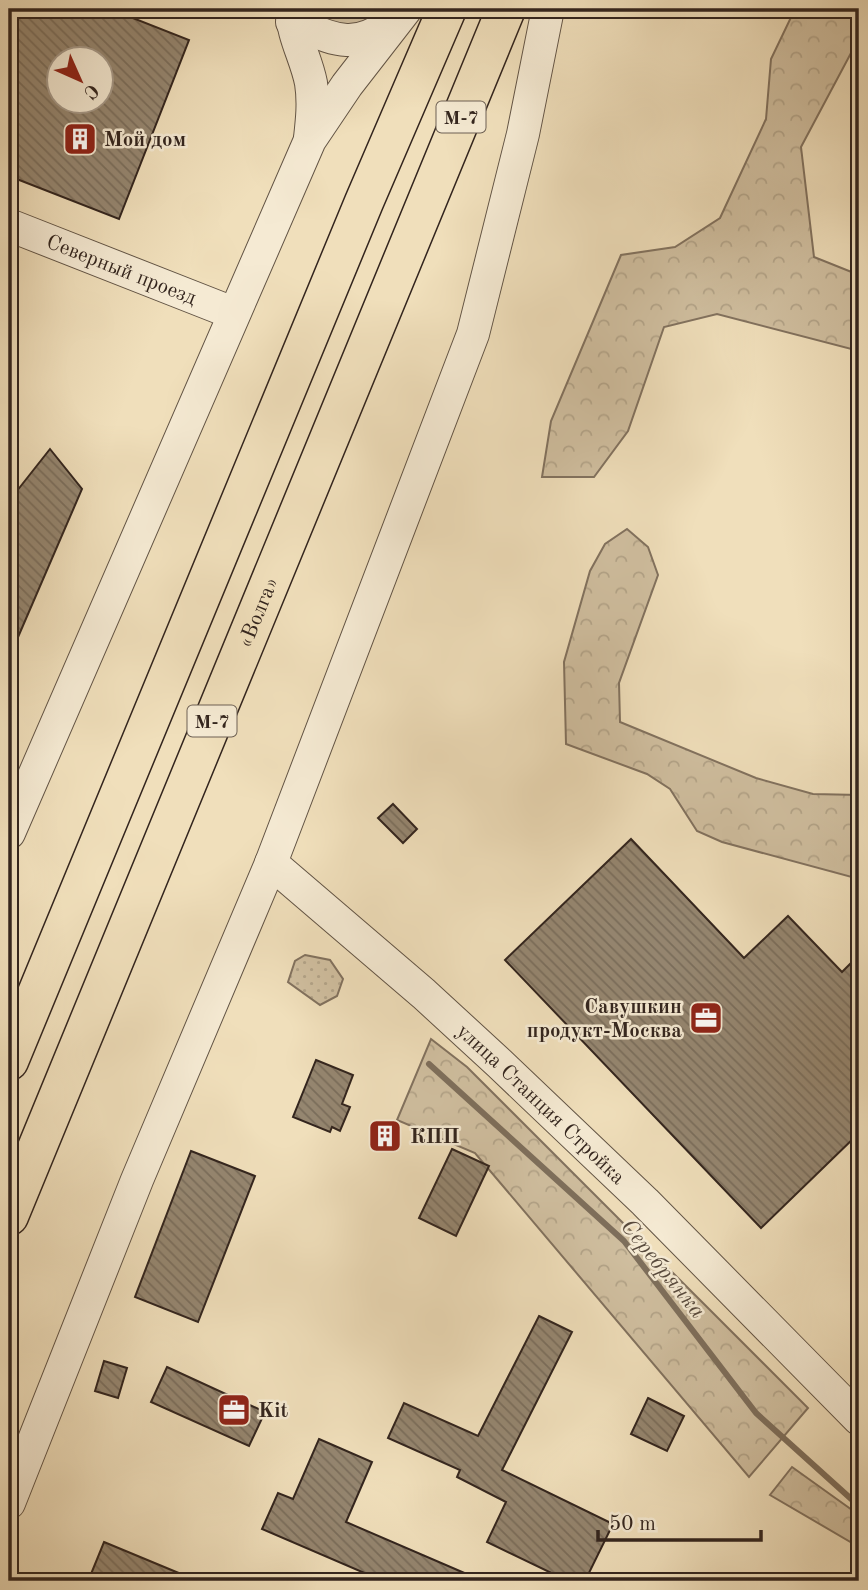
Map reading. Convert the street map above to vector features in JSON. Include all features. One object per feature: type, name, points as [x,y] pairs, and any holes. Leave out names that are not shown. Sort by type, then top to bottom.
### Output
[{"type":"highway","name":"М-7","points":[[9,1062],[447,9]]},
{"type":"highway","name":"«Волга»","points":[[9,1216],[506,9]]},
{"type":"street","points":[[9,1503],[137,1180],[271,863],[473,334],[523,134],[548,9]]},
{"type":"street","points":[[292,15],[335,39],[353,41],[377,33],[403,13]]},
{"type":"street","points":[[9,833],[310,140],[346,85],[403,13]]},
{"type":"street","points":[[292,15],[310,81],[313,103],[310,140]]},
{"type":"street","name":"Северный проезд","points":[[9,225],[233,313]]},
{"type":"street","name":"улица Станция Стройка","points":[[271,863],[425,994],[499,1063],[645,1202],[859,1419]]},
{"type":"green space","points":[[316,9],[391,9],[361,25],[343,28],[325,19]]},
{"type":"green space","points":[[795,9],[859,9],[859,38],[801,147],[814,257],[859,275],[859,351],[717,314],[664,327],[628,431],[594,477],[542,477],[551,421],[621,255],[675,247],[720,218],[766,119],[771,59]]},
{"type":"green space","points":[[627,529],[648,547],[658,575],[619,683],[620,722],[756,778],[813,794],[859,795],[859,879],[722,842],[697,831],[670,789],[647,774],[566,744],[564,662],[590,571],[605,544]]},
{"type":"green space","points":[[305,955],[330,960],[343,979],[337,996],[320,1005],[288,982],[295,961]]},
{"type":"green space","points":[[431,1039],[467,1067],[808,1408],[749,1477],[475,1153],[397,1120]]},
{"type":"green space","points":[[792,1467],[859,1515],[859,1547],[770,1495]]},
{"type":"building","name":"Мой дом","points":[[9,9],[110,9],[189,40],[119,219],[9,176]]},
{"type":"building","points":[[50,449],[82,489],[9,658],[9,501]]},
{"type":"building","points":[[393,804],[417,829],[403,843],[378,818]]},
{"type":"building","points":[[631,839],[744,958],[788,916],[842,972],[859,955],[859,1133],[761,1228],[505,960]]},
{"type":"building","points":[[316,1060],[353,1075],[342,1104],[350,1107],[340,1131],[332,1127],[330,1132],[293,1117]]},
{"type":"building","points":[[452,1149],[489,1166],[456,1236],[419,1218]]},
{"type":"building","points":[[191,1151],[255,1176],[198,1322],[135,1297]]},
{"type":"building","points":[[539,1316],[572,1332],[502,1470],[613,1524],[585,1581],[568,1581],[487,1542],[506,1502],[457,1477],[460,1470],[388,1438],[404,1403],[478,1436]]},
{"type":"building","points":[[104,1361],[127,1368],[118,1398],[95,1391]]},
{"type":"building","points":[[167,1367],[265,1412],[249,1446],[151,1402]]},
{"type":"building","points":[[648,1398],[684,1416],[667,1451],[631,1434]]},
{"type":"building","points":[[319,1439],[372,1462],[346,1522],[483,1581],[383,1581],[262,1529],[278,1493],[293,1499]]},
{"type":"building","points":[[104,1542],[198,1581],[108,1581],[91,1574]]},
{"type":"waterway","name":"Серебрянка","points":[[429,1064],[624,1241],[756,1413],[859,1506]]},
{"type":"place","name":"Мой дом","points":[[80,139]]},
{"type":"place","name":"Савушкин продукт-Москва","points":[[706,1018]]},
{"type":"place","name":"КПП","points":[[385,1136]]},
{"type":"place","name":"Kit","points":[[234,1410]]}]
